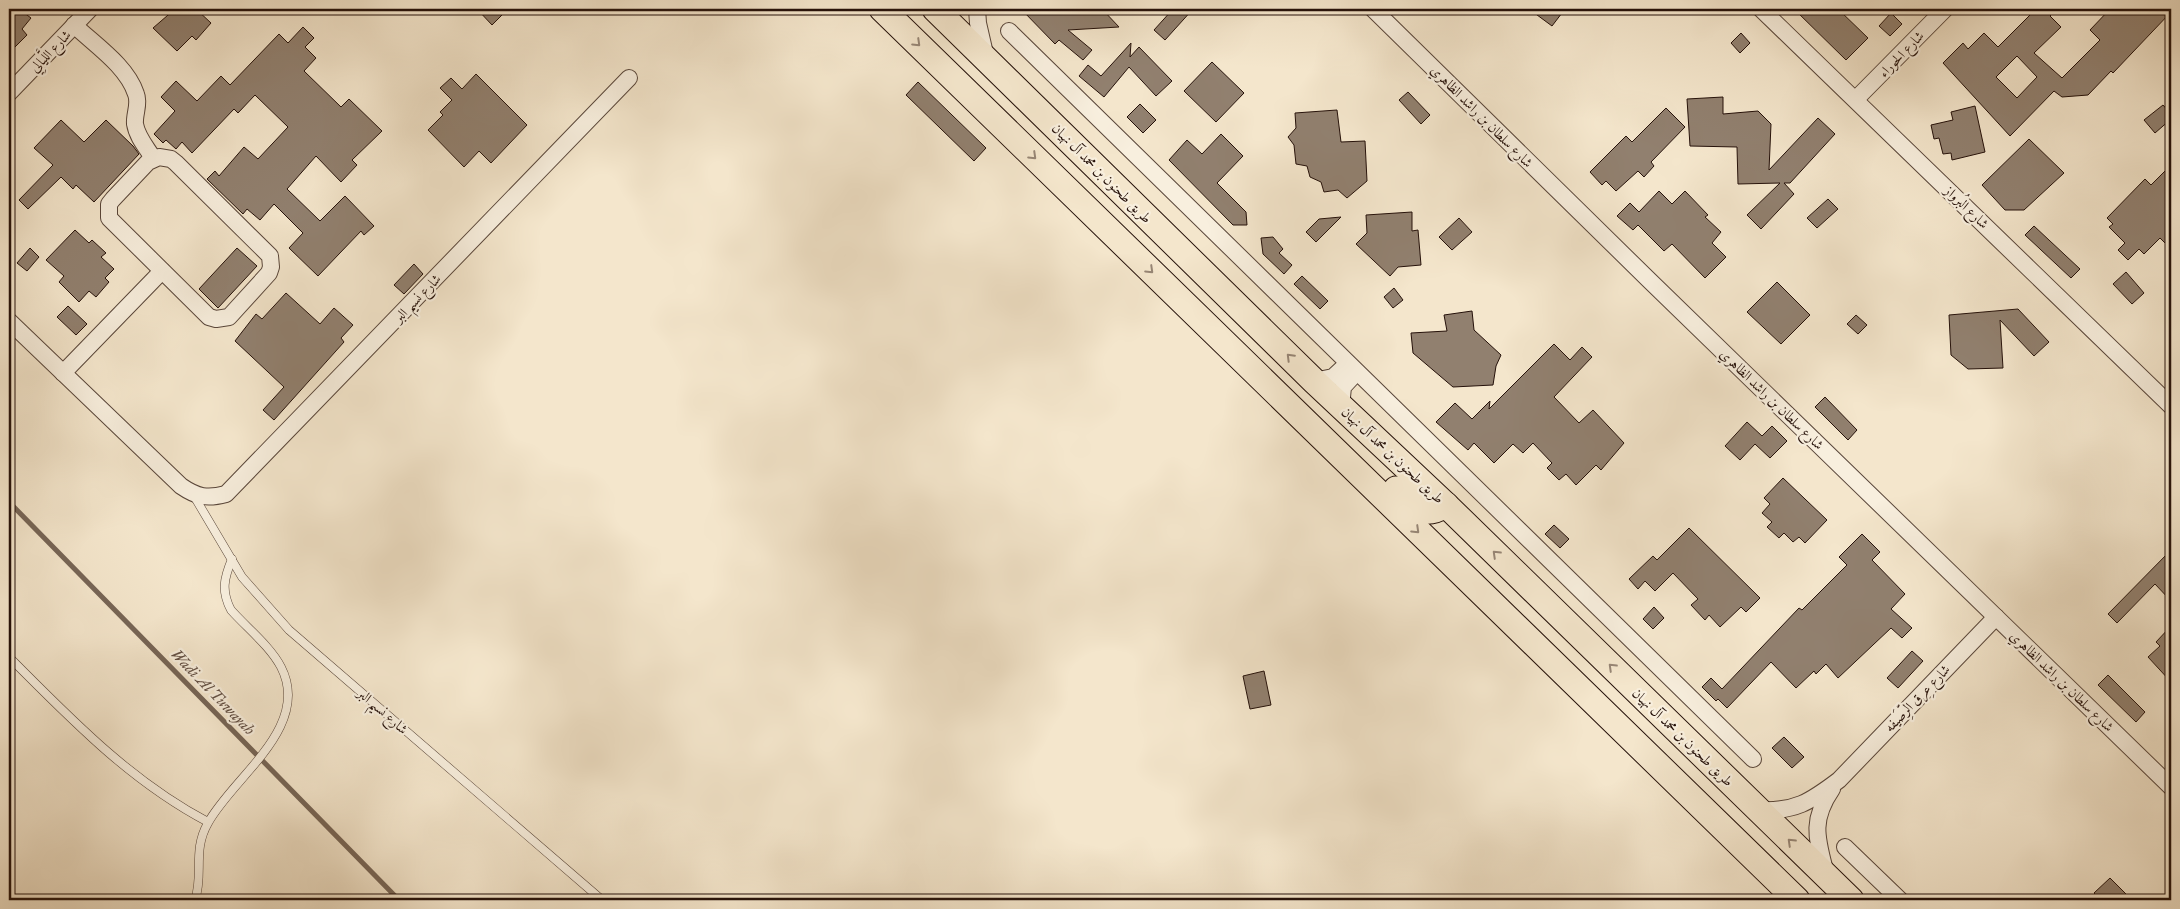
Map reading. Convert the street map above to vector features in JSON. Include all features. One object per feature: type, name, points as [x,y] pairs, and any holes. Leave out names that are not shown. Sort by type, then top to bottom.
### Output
[{"type":"main road","points":[[882,9],[1797,900]]},
{"type":"main road","name":"طريق طحنون بن محمد آل نهيان","points":[[935,9],[1341,407],[1446,505],[1851,900]]},
{"type":"main road","points":[[1267,384],[1290,395],[1312,410],[1419,510],[1431,512],[1446,505]]},
{"type":"street","name":"شارع اللَّيالِي","points":[[9,93],[90,9]]},
{"type":"street","points":[[977,9],[978,23],[986,58]]},
{"type":"street","name":"شارع سلطان بن راشد الظاهري","points":[[1373,9],[2171,787]]},
{"type":"street","name":"شارع البُرواز","points":[[1761,9],[2171,406]]},
{"type":"street","name":"شارع الحوراء","points":[[1856,99],[1945,9]]},
{"type":"street","points":[[74,25],[120,68],[136,94],[138,106],[135,124],[140,139],[153,158]]},
{"type":"street","points":[[1009,32],[1753,759]]},
{"type":"street","name":"شارع نسيم البر","points":[[9,321],[181,486],[194,496],[210,498],[226,494],[629,78]]},
{"type":"street","points":[[166,157],[176,163],[267,251],[271,267],[266,278],[235,312],[223,319],[209,317],[113,224],[108,211],[113,199],[153,158],[166,157]]},
{"type":"street","points":[[63,373],[162,271]]},
{"type":"street","points":[[1314,380],[1333,377],[1352,369]]},
{"type":"street","points":[[1341,407],[1343,387],[1352,369]]},
{"type":"street","name":"شارع عِرق الرِّصَيفه","points":[[1758,810],[1780,810],[1802,805],[1814,799],[1838,780],[1996,617]]},
{"type":"street","name":"شارع عِرق الرِّصَيفه","points":[[1827,877],[1817,838],[1816,826],[1822,803],[1838,780]]},
{"type":"street","points":[[1845,847],[1900,900]]},
{"type":"lane","name":"شارع نسيم البر","points":[[194,496],[242,577],[289,630],[602,900]]},
{"type":"lane","points":[[195,900],[198,891],[197,854],[208,822],[279,731],[287,707],[287,680],[281,666],[231,610],[225,600],[224,576],[232,559]]},
{"type":"lane","points":[[9,657],[97,744],[128,771],[178,806],[208,822]]},
{"type":"building","points":[[19,9],[31,18],[22,29],[27,35],[9,53],[9,13],[12,17]]},
{"type":"building","points":[[175,9],[196,9],[211,23],[196,40],[192,36],[177,51],[153,28]]},
{"type":"building","points":[[477,9],[508,9],[492,25]]},
{"type":"building","points":[[1021,9],[1102,9],[1119,27],[1068,30],[1092,50],[1083,60],[1059,40],[1055,44]]},
{"type":"building","points":[[1173,9],[1193,9],[1165,40],[1154,30]]},
{"type":"building","points":[[1529,9],[1565,9],[1552,26]]},
{"type":"building","points":[[1794,9],[1838,9],[1868,38],[1846,60]]},
{"type":"building","points":[[2036,9],[2057,9],[2050,16],[2061,27],[2034,53],[2062,78],[2100,40],[2090,30],[2110,9],[2171,9],[2171,12],[2113,73],[2111,71],[2088,95],[2062,97],[2054,91],[2010,136],[1943,63],[1963,43],[1968,49],[1984,33],[1998,47]],"holes":[[[2017,56],[2037,77],[2017,98],[1996,77]]]},
{"type":"building","points":[[1891,13],[1902,24],[1890,36],[1879,26]]},
{"type":"building","points":[[303,27],[314,38],[305,47],[316,58],[304,71],[341,107],[349,99],[382,131],[352,160],[357,165],[341,182],[316,156],[287,189],[320,221],[345,196],[374,226],[364,235],[361,231],[318,276],[289,248],[303,233],[274,204],[260,220],[247,209],[243,214],[207,179],[215,171],[219,176],[244,147],[258,159],[288,127],[255,95],[238,113],[234,109],[192,153],[182,142],[176,149],[166,140],[163,143],[154,134],[175,111],[161,97],[176,81],[197,101],[221,76],[230,85],[279,34],[288,43]]},
{"type":"building","points":[[1741,33],[1750,43],[1740,53],[1731,43]]},
{"type":"building","points":[[1131,43],[1130,57],[1139,47],[1172,81],[1156,96],[1129,67],[1104,97],[1079,76],[1088,65],[1101,76]]},
{"type":"building","points":[[1212,62],[1244,93],[1216,122],[1184,91]]},
{"type":"building","points":[[476,74],[527,125],[491,163],[479,151],[464,167],[428,130],[443,115],[440,112],[452,100],[440,88],[451,78],[462,89]]},
{"type":"building","points":[[918,82],[986,148],[974,161],[906,95]]},
{"type":"building","points":[[1408,92],[1430,115],[1421,124],[1399,100]]},
{"type":"building","points":[[1723,97],[1723,114],[1758,111],[1771,124],[1769,170],[1818,118],[1835,134],[1790,183],[1784,183],[1794,194],[1761,229],[1747,215],[1780,183],[1738,184],[1737,147],[1690,146],[1687,99]]},
{"type":"building","points":[[1140,104],[1156,120],[1143,133],[1127,117]]},
{"type":"building","points":[[2163,105],[2171,114],[2171,119],[2155,133],[2144,120]]},
{"type":"building","points":[[1975,106],[1985,152],[1952,160],[1951,153],[1943,154],[1939,138],[1934,139],[1931,125],[1953,120],[1951,112]]},
{"type":"building","points":[[1666,108],[1685,127],[1651,162],[1654,166],[1644,177],[1638,171],[1616,191],[1606,181],[1602,185],[1590,172],[1626,136],[1632,142]]},
{"type":"building","points":[[1337,110],[1341,142],[1365,141],[1367,181],[1347,198],[1338,190],[1324,192],[1321,182],[1310,177],[1307,166],[1296,164],[1294,145],[1288,137],[1296,128],[1295,113]]},
{"type":"building","points":[[61,120],[84,142],[106,120],[139,154],[94,202],[76,185],[73,189],[61,177],[28,209],[19,200],[53,165],[34,148]]},
{"type":"building","points":[[1221,134],[1243,156],[1217,183],[1246,212],[1247,225],[1233,225],[1169,160],[1187,140],[1202,154]]},
{"type":"building","points":[[2029,139],[2064,173],[2024,210],[2005,210],[1982,185]]},
{"type":"building","points":[[2171,165],[2171,249],[2160,238],[2144,254],[2139,249],[2128,260],[2118,250],[2125,243],[2109,227],[2113,224],[2107,218],[2145,179],[2151,185]]},
{"type":"building","points":[[1659,191],[1672,204],[1685,191],[1708,215],[1705,217],[1721,232],[1712,243],[1726,257],[1705,278],[1672,244],[1664,251],[1638,225],[1633,230],[1617,216],[1630,203],[1639,212]]},
{"type":"building","points":[[1828,199],[1838,209],[1817,228],[1807,218]]},
{"type":"building","points":[[1412,212],[1412,231],[1418,230],[1421,265],[1398,267],[1390,276],[1356,244],[1367,233],[1366,215]]},
{"type":"building","points":[[1341,217],[1316,242],[1306,232],[1319,219]]},
{"type":"building","points":[[1459,218],[1472,232],[1452,250],[1439,237]]},
{"type":"building","points":[[2034,226],[2080,269],[2071,278],[2025,235]]},
{"type":"building","points":[[75,230],[89,243],[92,240],[106,253],[101,257],[114,269],[105,278],[109,282],[96,297],[89,291],[79,302],[59,282],[64,276],[46,260]]},
{"type":"building","points":[[1273,237],[1283,249],[1279,253],[1292,265],[1284,274],[1263,254],[1261,238]]},
{"type":"building","points":[[30,248],[39,257],[27,271],[17,263]]},
{"type":"building","points":[[237,248],[257,266],[218,308],[199,289]]},
{"type":"building","points":[[414,264],[423,274],[404,294],[394,285]]},
{"type":"building","points":[[2126,272],[2144,293],[2132,304],[2113,284]]},
{"type":"building","points":[[1302,276],[1328,301],[1320,309],[1294,284]]},
{"type":"building","points":[[1777,282],[1810,315],[1781,344],[1747,312]]},
{"type":"building","points":[[1394,288],[1403,300],[1393,308],[1384,297]]},
{"type":"building","points":[[286,293],[320,324],[334,308],[353,325],[341,338],[344,342],[274,420],[263,410],[284,387],[235,341],[256,314],[262,319]]},
{"type":"building","points":[[68,306],[87,324],[76,335],[57,317]]},
{"type":"building","points":[[2018,309],[2049,342],[2034,356],[2000,320],[2003,368],[1968,369],[1951,355],[1949,315]]},
{"type":"building","points":[[1472,311],[1474,330],[1501,355],[1496,366],[1493,385],[1453,387],[1413,353],[1411,333],[1447,331],[1444,315]]},
{"type":"building","points":[[1856,315],[1867,325],[1858,334],[1847,324]]},
{"type":"building","points":[[1554,344],[1570,360],[1582,347],[1592,357],[1554,397],[1579,423],[1593,410],[1624,443],[1601,470],[1596,465],[1576,485],[1566,474],[1559,480],[1547,468],[1552,463],[1533,443],[1523,453],[1513,444],[1494,463],[1474,443],[1468,450],[1436,422],[1455,403],[1472,419],[1490,401],[1489,409]]},
{"type":"building","points":[[1825,397],[1857,430],[1848,440],[1815,407]]},
{"type":"building","points":[[1747,422],[1762,436],[1772,426],[1787,441],[1770,458],[1755,444],[1740,460],[1725,446]]},
{"type":"building","points":[[1783,478],[1827,520],[1805,543],[1799,537],[1793,542],[1784,533],[1779,538],[1767,527],[1772,522],[1762,513],[1770,504],[1764,498]]},
{"type":"building","points":[[1554,525],[1569,539],[1560,548],[1545,534]]},
{"type":"building","points":[[1689,528],[1760,598],[1746,612],[1741,607],[1720,627],[1709,615],[1705,620],[1691,605],[1698,599],[1673,573],[1655,591],[1645,581],[1638,589],[1629,579],[1653,556],[1657,560]]},
{"type":"building","points":[[1862,534],[1880,552],[1872,560],[1905,594],[1891,609],[1912,628],[1902,638],[1891,628],[1838,678],[1826,664],[1816,674],[1814,671],[1796,688],[1771,662],[1727,708],[1718,699],[1716,701],[1702,687],[1711,678],[1722,689],[1799,608],[1802,610],[1847,565],[1839,557]]},
{"type":"building","points":[[2171,550],[2171,601],[2155,584],[2117,623],[2108,614]]},
{"type":"building","points":[[1654,607],[1664,618],[1653,629],[1643,619]]},
{"type":"building","points":[[2171,626],[2171,682],[2148,657],[2160,646],[2156,642]]},
{"type":"building","points":[[1912,651],[1923,661],[1898,688],[1887,678]]},
{"type":"building","points":[[1264,671],[1271,705],[1250,709],[1243,676]]},
{"type":"building","points":[[2108,675],[2145,712],[2136,722],[2098,685]]},
{"type":"building","points":[[1784,737],[1804,757],[1792,768],[1772,748]]},
{"type":"building","points":[[2110,878],[2132,900],[2101,900],[2094,893]]},
{"type":"waterway","name":"Wadi Al Tuwayah","points":[[9,502],[399,900]]}]
